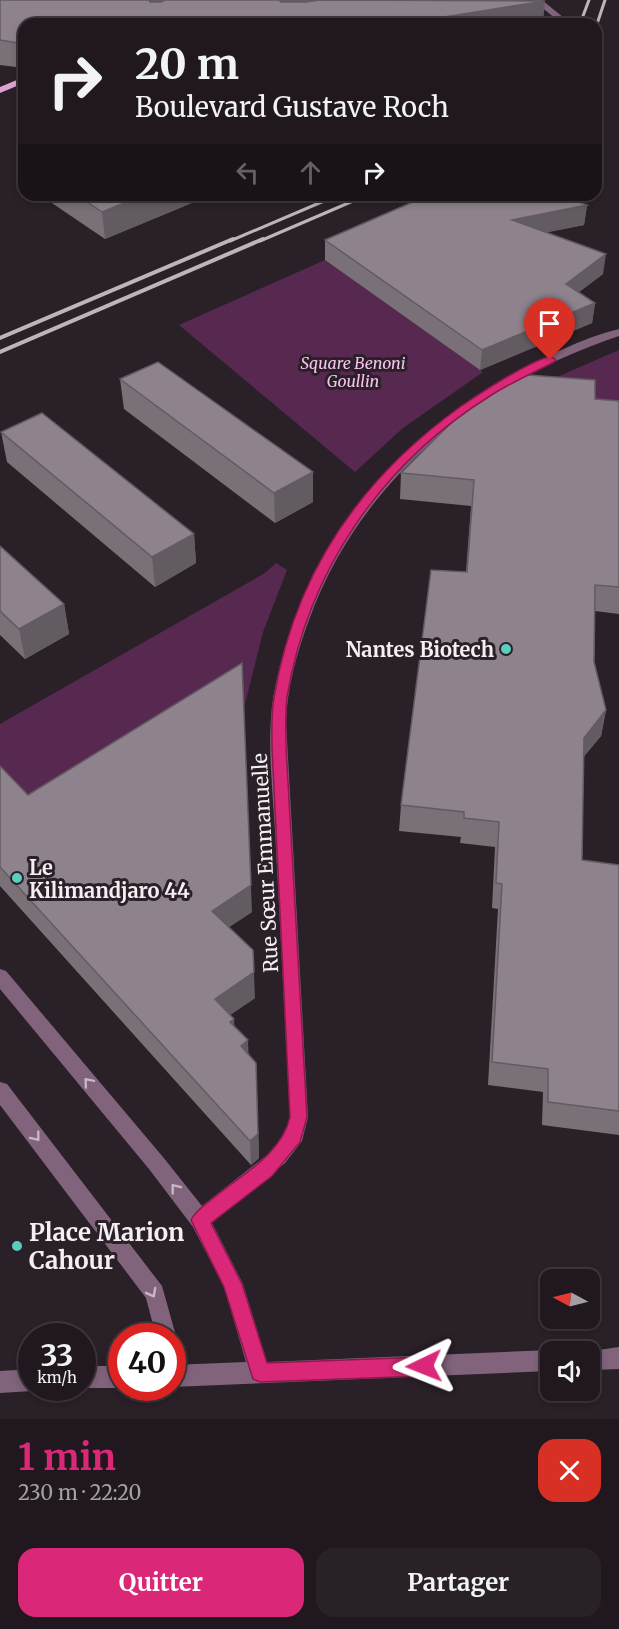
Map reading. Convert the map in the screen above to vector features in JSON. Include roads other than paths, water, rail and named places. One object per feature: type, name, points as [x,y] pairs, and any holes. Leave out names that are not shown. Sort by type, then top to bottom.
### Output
[{"type":"main road","points":[[0,90],[18,82]]},
{"type":"street","points":[[537,0],[560,18]]},
{"type":"street","name":"Rue Sœur Emmanuelle","points":[[200,1220],[265,1170],[294,1136],[299,1117],[279,747],[280,699],[308,597],[333,548],[358,510],[384,478],[435,430],[486,394],[525,372],[576,348],[619,332]]},
{"type":"street","points":[[0,976],[156,1163],[200,1220],[233,1284],[260,1373]]},
{"type":"street","points":[[0,1090],[154,1293],[162,1323]]},
{"type":"street","points":[[600,1359],[619,1358]]},
{"type":"street","points":[[186,1371],[260,1373],[540,1361]]},
{"type":"street","points":[[0,1382],[18,1381]]},
{"type":"railway","points":[[582,18],[589,0]]},
{"type":"railway","points":[[599,18],[605,0]]},
{"type":"railway","points":[[230,241],[324,201]]},
{"type":"railway","points":[[260,241],[353,201]]},
{"type":"railway","points":[[0,338],[233,239]]},
{"type":"railway","points":[[0,352],[263,239]]},
{"type":"place","name":"Nantes Biotech","points":[[506,649]]},
{"type":"place","name":"Le Kilimandjaro 44","points":[[17,878]]},
{"type":"place","name":"Place Marion Cahour","points":[[17,1246]]},
{"type":"park label","name":"Square Benoni Goullin","points":[[353,372]]}]
